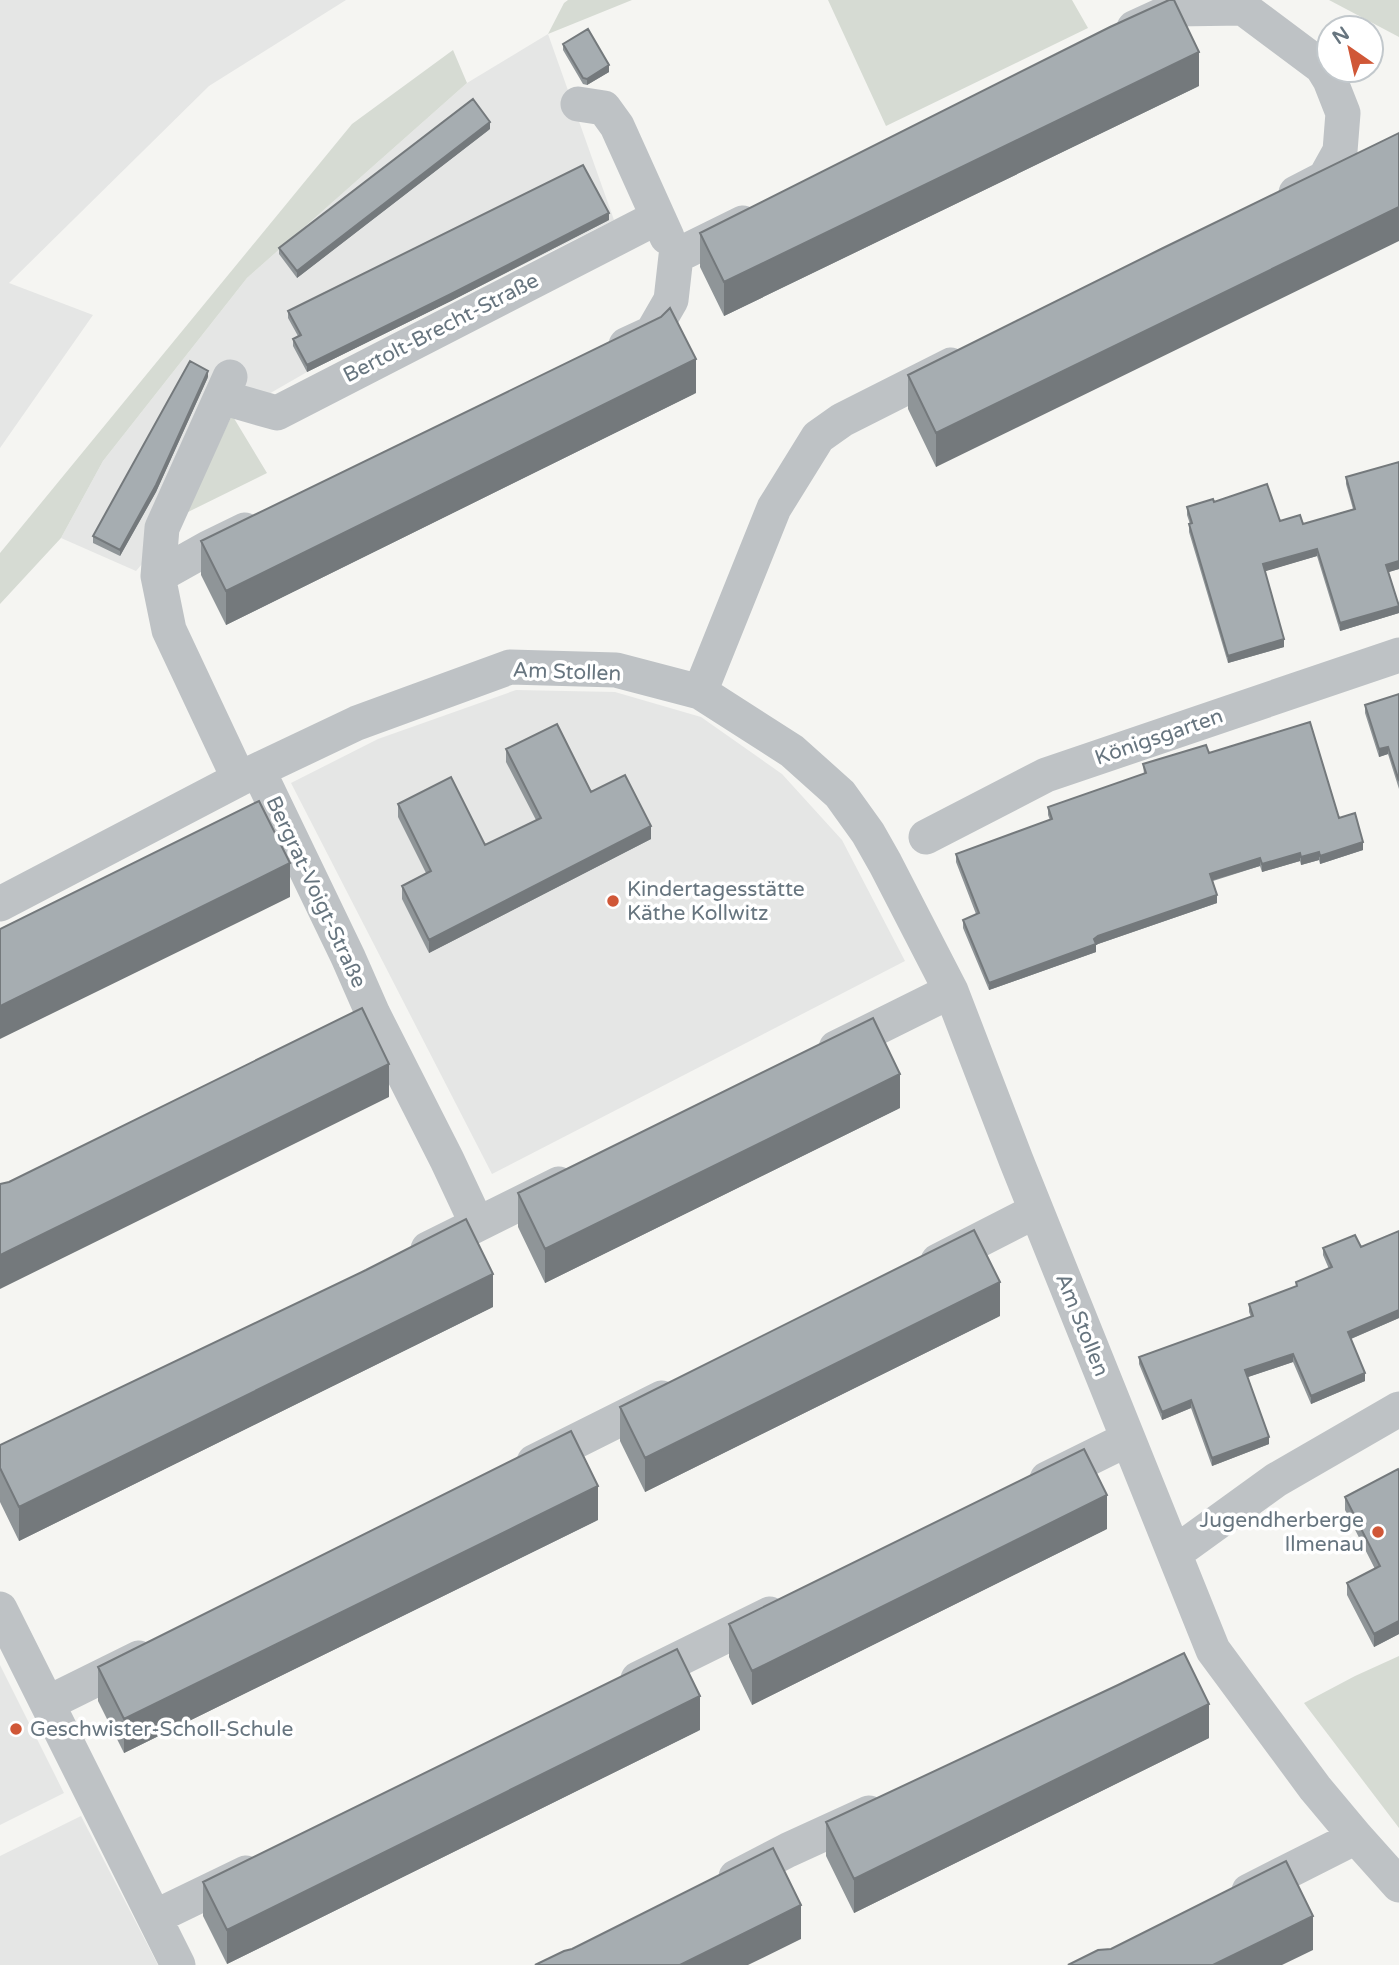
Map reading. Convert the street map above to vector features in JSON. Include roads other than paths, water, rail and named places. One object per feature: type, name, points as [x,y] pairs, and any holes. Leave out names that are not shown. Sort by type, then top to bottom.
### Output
[{"type":"street","points":[[1101,43],[1175,9],[1243,8],[1322,67],[1343,113],[1340,151],[1325,178],[1263,209]]},
{"type":"street","points":[[578,104],[604,108],[617,126],[676,256],[671,300],[652,333],[604,356]]},
{"type":"street","points":[[676,256],[771,209]]},
{"type":"street","name":"Bertolt-Brecht-Straße","points":[[249,774],[169,631],[158,576],[162,528],[225,387],[277,413],[658,217]]},
{"type":"street","points":[[700,692],[774,508],[818,437],[842,420],[978,352]]},
{"type":"street","points":[[158,576],[271,517]]},
{"type":"street","name":"Königsgarten","points":[[926,837],[1046,775],[1399,655]]},
{"type":"street","name":"Am Stollen","points":[[0,904],[249,774],[357,723],[510,667],[616,670],[700,692],[792,751],[841,793],[868,833],[951,991],[1036,1212],[1175,1553],[1201,1656],[1271,1731],[1356,1837],[1399,1885]]},
{"type":"street","name":"Bergrat-Voigt-Straße","points":[[249,774],[348,957],[362,1020],[447,1160],[477,1224]]},
{"type":"street","points":[[804,1063],[951,991]]},
{"type":"street","points":[[398,1265],[582,1172]]},
{"type":"street","points":[[915,1272],[1036,1212]]},
{"type":"street","points":[[502,1478],[692,1383]]},
{"type":"street","points":[[1175,1553],[1276,1480],[1399,1409]]},
{"type":"street","points":[[1017,1493],[1128,1439]]},
{"type":"street","points":[[614,1691],[798,1601]]},
{"type":"street","points":[[0,1609],[178,1965]]},
{"type":"street","points":[[48,1703],[172,1642]]},
{"type":"street","points":[[712,1889],[896,1800]]},
{"type":"street","points":[[1225,1903],[1356,1837]]},
{"type":"street","points":[[155,1917],[278,1857]]},
{"type":"place","name":"Kindertagesstätte Käthe Kollwitz","points":[[613,901]]},
{"type":"place","name":"Jugendherberge Ilmenau","points":[[1378,1532]]},
{"type":"place","name":"Geschwister-Scholl-Schule","points":[[16,1729]]}]
